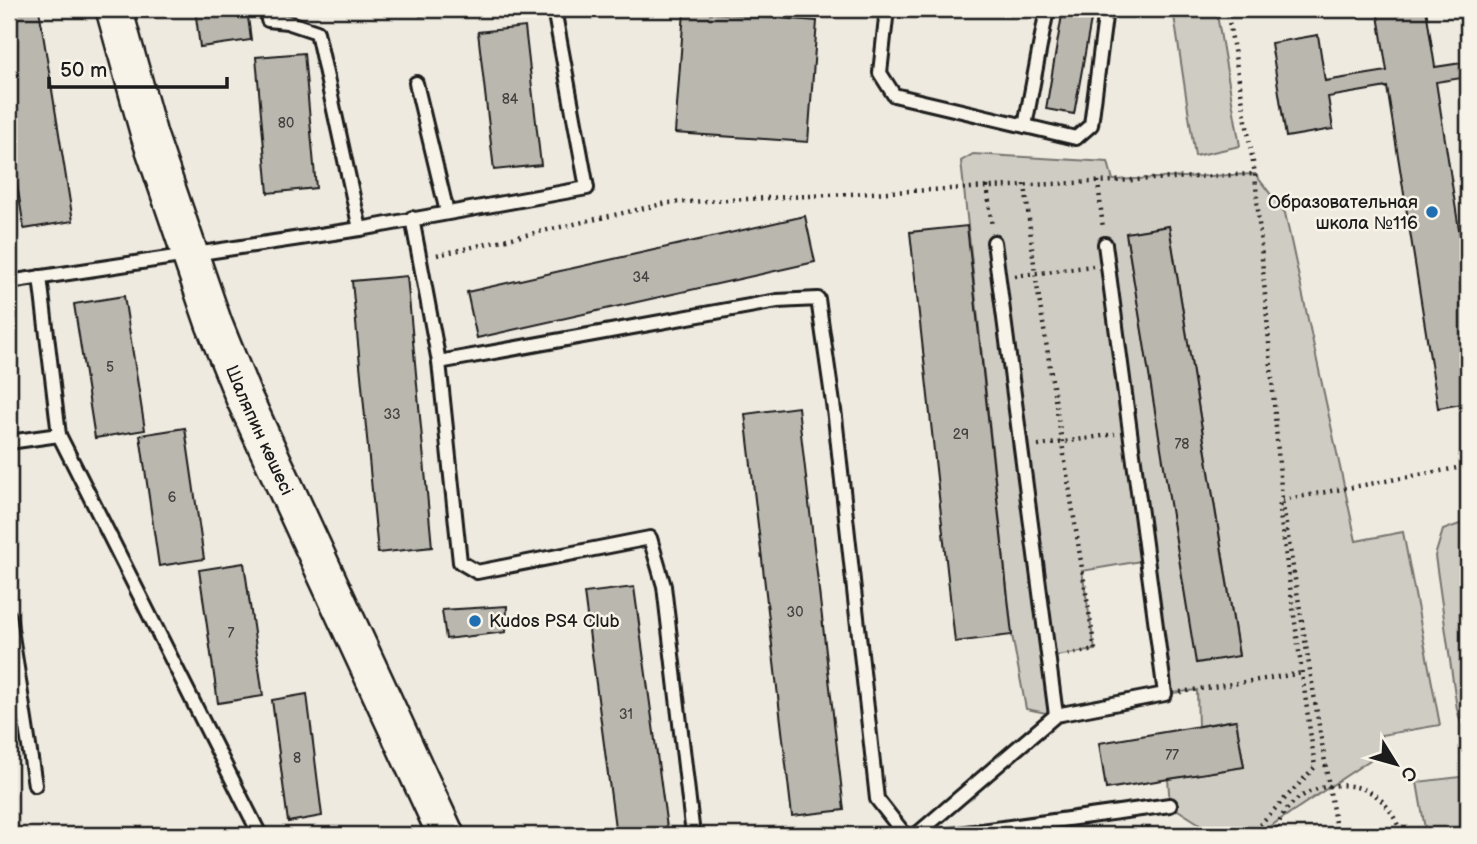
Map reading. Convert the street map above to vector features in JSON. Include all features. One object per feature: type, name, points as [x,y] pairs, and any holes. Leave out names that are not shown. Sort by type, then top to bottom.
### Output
[{"type":"main road","name":"Шаляпин көшесі","points":[[114,9],[149,135],[189,255],[244,398],[446,835]]},
{"type":"lane","points":[[267,9],[268,20],[287,22],[317,32],[360,229]]},
{"type":"lane","points":[[9,282],[360,229],[587,188],[554,9]]},
{"type":"lane","points":[[887,9],[880,73],[894,95],[1076,138],[1091,125],[1106,9]]},
{"type":"lane","points":[[1025,126],[1047,9]]},
{"type":"lane","points":[[416,83],[447,212]]},
{"type":"lane","points":[[412,218],[439,362],[460,562],[477,572],[650,538],[664,586],[693,835]]},
{"type":"lane","points":[[994,242],[1056,715]]},
{"type":"lane","points":[[916,835],[1056,715],[1165,694],[1105,244]]},
{"type":"lane","points":[[40,277],[59,435],[260,835]]},
{"type":"lane","points":[[439,362],[776,301],[818,299],[835,417],[877,799],[905,835]]},
{"type":"lane","points":[[9,442],[59,435]]},
{"type":"lane","points":[[9,616],[35,785]]},
{"type":"lane","points":[[951,835],[1170,805]]},
{"type":"path","points":[[1227,9],[1255,174],[1282,500],[1337,835]]},
{"type":"path","points":[[420,258],[667,203],[1255,174]]},
{"type":"path","points":[[1098,181],[1105,244]]},
{"type":"path","points":[[1024,184],[1035,273],[1095,650],[1048,657]]},
{"type":"path","points":[[986,186],[994,242]]},
{"type":"path","points":[[998,278],[1108,264]]},
{"type":"path","points":[[1021,449],[1130,432]]},
{"type":"path","points":[[1282,500],[1468,466]]},
{"type":"path","points":[[1250,835],[1315,767],[1279,507],[1282,500]]},
{"type":"path","points":[[1165,694],[1310,672]]},
{"type":"path","points":[[1276,835],[1288,808],[1307,793],[1329,785],[1353,786],[1375,795],[1392,813],[1401,835],[1468,829]]},
{"type":"shaded area","points":[[1173,9],[1216,9],[1240,146],[1195,156]]},
{"type":"shaded area","points":[[973,154],[1108,162],[1113,180],[1255,174],[1285,213],[1356,541],[1403,532],[1440,725],[1381,735],[1379,754],[1257,835],[1217,835],[1170,805],[1168,779],[1244,767],[1236,720],[1198,726],[1197,690],[1165,694],[1147,560],[1082,571],[1095,650],[1049,657],[1056,715],[1026,709],[1012,635],[961,161]],"holes":[[[1169,226],[1239,655],[1197,663],[1126,233]]]},
{"type":"shaded area","points":[[1468,521],[1468,730],[1461,723],[1457,709],[1435,556],[1443,530]]},
{"type":"shaded area","points":[[1468,776],[1468,835],[1426,835],[1417,782]]},
{"type":"building","points":[[9,9],[39,9],[73,221],[24,229],[9,132]]},
{"type":"building","points":[[195,9],[247,9],[251,40],[200,47]]},
{"type":"building","points":[[419,9],[473,9],[473,10],[420,16]]},
{"type":"building","points":[[1063,9],[1093,9],[1074,114],[1046,109]]},
{"type":"building","name":"Образовательная школа №116","points":[[1377,9],[1426,9],[1435,67],[1468,62],[1468,77],[1436,82],[1468,287],[1468,403],[1438,408],[1387,87],[1328,97],[1333,129],[1286,137],[1271,43],[1318,35],[1325,81],[1387,71]]},
{"type":"building","points":[[684,11],[817,21],[808,142],[675,133]]},
{"type":"building","points":[[525,27],[541,165],[494,170],[478,32]]},
{"type":"building","points":[[304,53],[316,188],[268,193],[256,57]]},
{"type":"building","points":[[805,216],[815,262],[477,338],[467,292]]},
{"type":"building","points":[[967,226],[1012,635],[955,642],[910,232]]},
{"type":"building","points":[[1169,226],[1239,656],[1196,663],[1126,233]]},
{"type":"building","points":[[407,276],[432,547],[378,553],[352,281]]},
{"type":"building","points":[[124,296],[145,430],[95,438],[74,304]]},
{"type":"building","points":[[798,407],[844,810],[792,816],[745,414]]},
{"type":"building","points":[[185,428],[204,559],[159,566],[140,435]]},
{"type":"building","points":[[244,563],[263,696],[218,703],[199,570]]},
{"type":"building","points":[[634,587],[668,835],[616,835],[584,593]]},
{"type":"building","name":"Kudos PS4 Club","points":[[507,606],[506,632],[446,639],[442,610]]},
{"type":"building","points":[[307,694],[322,816],[288,822],[272,700]]},
{"type":"building","points":[[1236,720],[1244,767],[1106,789],[1099,743]]},
{"type":"place","name":"Образовательная школа №116","points":[[1432,212]]},
{"type":"place","name":"Kudos PS4 Club","points":[[475,621]]}]
